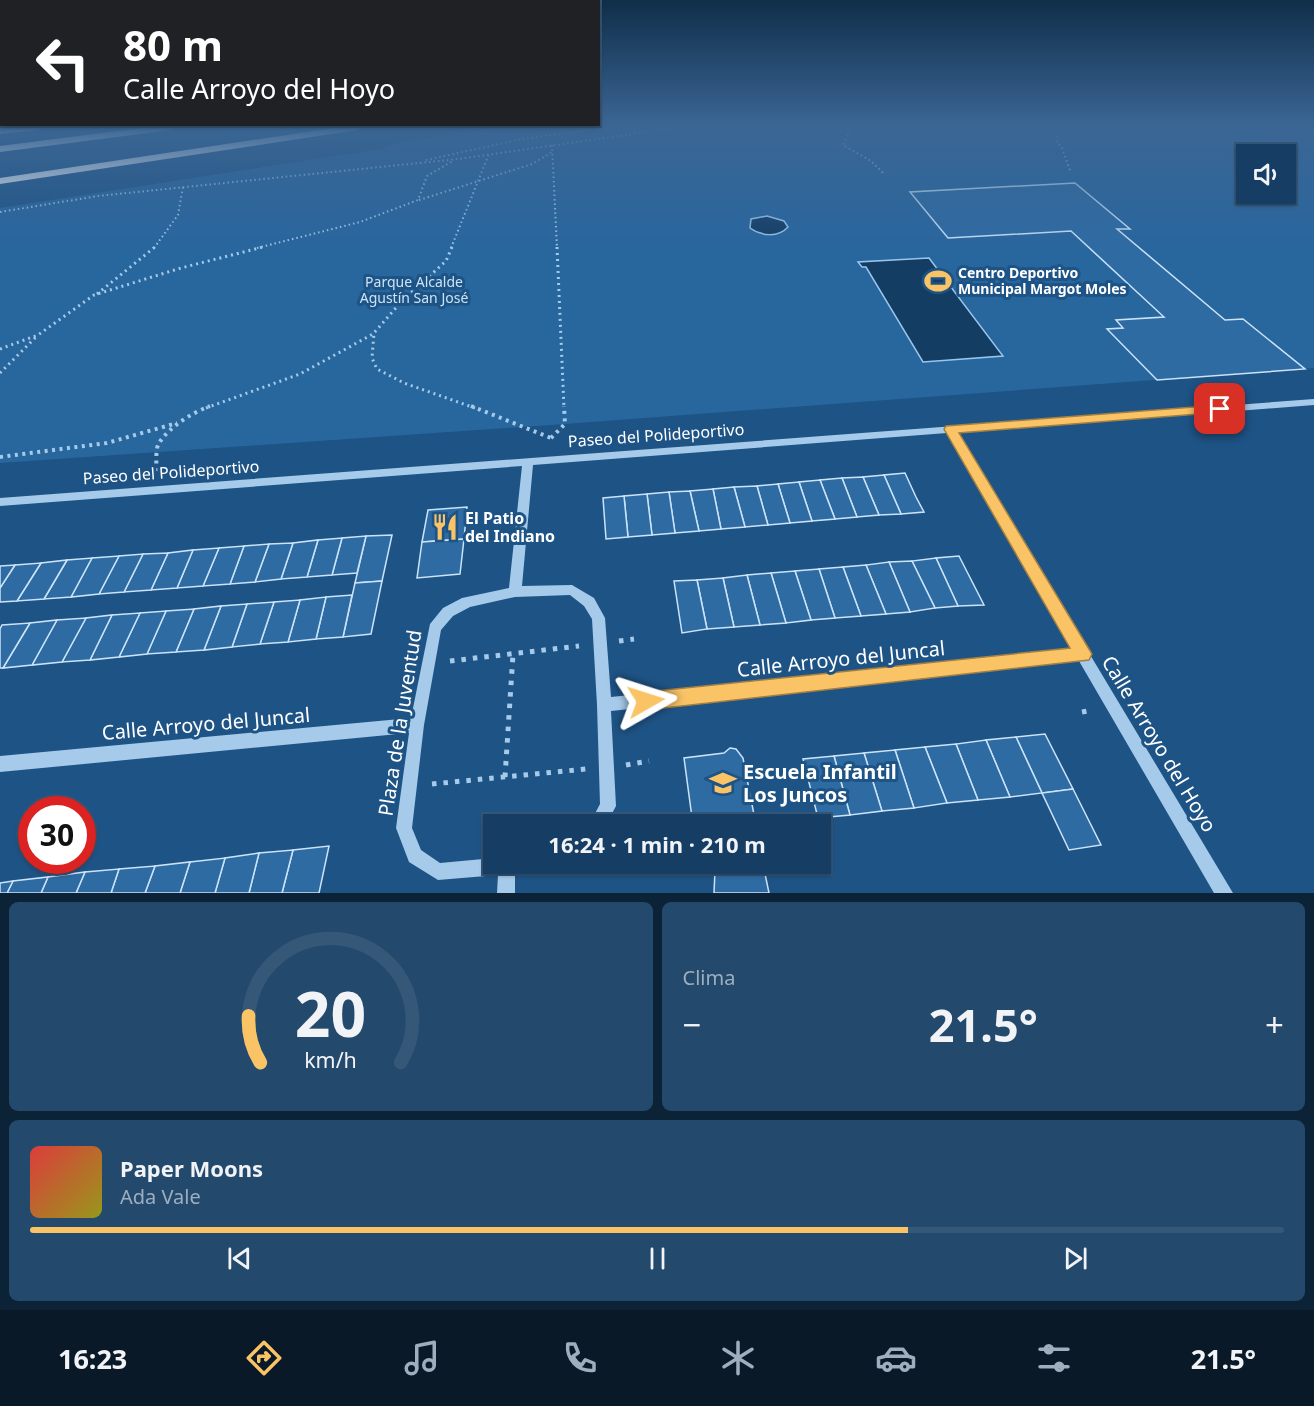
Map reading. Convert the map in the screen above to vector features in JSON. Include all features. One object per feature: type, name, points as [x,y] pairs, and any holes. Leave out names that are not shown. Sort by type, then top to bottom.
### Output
[{"type":"highway","points":[[0,181],[82,169]]},
{"type":"street","name":"Paseo del Polideportivo","points":[[0,502],[1314,402]]},
{"type":"street","name":"Calle Arroyo del Hoyo","points":[[950,429],[1224,893]]},
{"type":"street","points":[[515,592],[528,461]]},
{"type":"street","name":"Plaza de la Juventud","points":[[483,868],[438,872],[415,856],[404,828],[417,725],[435,628],[448,612],[467,602],[515,592],[572,590],[589,602],[598,618],[600,644],[608,806],[603,814]]},
{"type":"street","name":"Calle Arroyo del Juncal","points":[[604,705],[1083,654]]},
{"type":"street","name":"Calle Arroyo del Juncal","points":[[0,764],[417,725]]},
{"type":"street","points":[[506,893],[511,874]]},
{"type":"path","points":[[0,212],[98,196],[362,169]]},
{"type":"path","points":[[418,200],[427,177],[437,169]]},
{"type":"path","points":[[0,457],[107,443],[180,422],[227,398],[300,374],[374,333],[400,303],[446,261],[484,169]]},
{"type":"path","points":[[94,295],[181,268],[360,222],[418,200],[518,169]]},
{"type":"path","points":[[528,461],[565,424],[553,169]]},
{"type":"path","points":[[879,169],[883,173]]},
{"type":"path","points":[[1069,169],[1071,173]]},
{"type":"path","points":[[0,373],[38,334],[132,267],[159,243],[179,213],[183,187]]},
{"type":"path","points":[[374,333],[372,358],[377,369],[404,383],[440,394],[551,438]]},
{"type":"path","points":[[0,349],[38,334]]},
{"type":"path","points":[[156,471],[158,444],[180,422]]},
{"type":"path","points":[[428,663],[634,639]]},
{"type":"path","points":[[505,777],[513,654]]},
{"type":"path","points":[[409,786],[650,761]]},
{"type":"green space","name":"Parque Alcalde Agustín San José","points":[[253,169],[1236,169],[1236,204],[1296,204],[1296,169],[1314,169],[1314,368],[565,424],[0,463],[0,208]]},
{"type":"shaded area","points":[[767,216],[784,221],[788,227],[784,231],[769,235],[750,228],[751,219]]},
{"type":"shaded area","points":[[929,258],[1003,356],[923,362],[866,267],[862,267],[858,262]]},
{"type":"building","points":[[1075,183],[1130,229],[1117,229],[1225,320],[1243,319],[1305,369],[1157,380],[1107,329],[1123,328],[1116,320],[1164,317],[1071,231],[948,238],[910,192]]},
{"type":"building","points":[[905,473],[924,512],[901,514],[884,475]]},
{"type":"building","points":[[884,475],[901,514],[879,515],[863,477]]},
{"type":"building","points":[[863,477],[879,515],[857,517],[842,478]]},
{"type":"building","points":[[842,478],[857,517],[835,519],[820,480]]},
{"type":"building","points":[[820,480],[835,519],[812,521],[799,482]]},
{"type":"building","points":[[799,482],[812,521],[790,523],[778,484]]},
{"type":"building","points":[[778,484],[790,523],[768,525],[757,486]]},
{"type":"building","points":[[757,486],[768,525],[745,527],[734,487]]},
{"type":"building","points":[[734,487],[745,527],[721,529],[713,489]]},
{"type":"building","points":[[713,489],[721,529],[699,531],[690,491]]},
{"type":"building","points":[[690,491],[699,531],[675,533],[669,492]]},
{"type":"building","points":[[669,492],[675,533],[652,535],[647,494]]},
{"type":"building","points":[[647,494],[652,535],[628,537],[624,496]]},
{"type":"building","points":[[624,496],[628,537],[606,539],[603,498]]},
{"type":"building","name":"El Patio del Indiano","points":[[467,507],[464,539],[422,542],[428,510]]},
{"type":"building","points":[[392,535],[382,581],[355,583],[366,536]]},
{"type":"building","points":[[366,536],[357,573],[332,575],[342,538]]},
{"type":"building","points":[[342,538],[332,575],[307,577],[318,540]]},
{"type":"building","points":[[464,539],[460,574],[417,578],[422,542]]},
{"type":"building","points":[[318,540],[307,577],[281,579],[293,543]]},
{"type":"building","points":[[293,543],[281,579],[255,582],[269,544]]},
{"type":"building","points":[[269,544],[255,582],[230,584],[244,546]]},
{"type":"building","points":[[244,546],[230,584],[203,586],[219,548]]},
{"type":"building","points":[[219,548],[203,586],[177,588],[193,550]]},
{"type":"building","points":[[193,550],[177,588],[151,590],[168,553]]},
{"type":"building","points":[[168,553],[151,590],[124,592],[143,554]]},
{"type":"building","points":[[143,554],[124,592],[99,594],[119,556]]},
{"type":"building","points":[[119,556],[99,594],[71,597],[92,558]]},
{"type":"building","points":[[959,556],[984,605],[958,606],[936,558]]},
{"type":"building","points":[[92,558],[71,597],[44,599],[67,560]]},
{"type":"building","points":[[936,558],[958,606],[935,608],[912,561]]},
{"type":"building","points":[[67,560],[44,599],[17,601],[41,563]]},
{"type":"building","points":[[912,561],[935,608],[910,612],[889,562]]},
{"type":"building","points":[[889,562],[910,612],[886,614],[866,565]]},
{"type":"building","points":[[41,563],[17,601],[0,602],[0,588],[15,565]]},
{"type":"building","points":[[15,565],[0,588],[0,566]]},
{"type":"building","points":[[866,565],[886,614],[861,616],[843,567]]},
{"type":"building","points":[[843,567],[861,616],[835,618],[819,569]]},
{"type":"building","points":[[819,569],[835,618],[811,620],[795,571]]},
{"type":"building","points":[[795,571],[811,620],[786,623],[771,573]]},
{"type":"building","points":[[771,573],[786,623],[760,625],[747,575]]},
{"type":"building","points":[[747,575],[760,625],[734,627],[723,578]]},
{"type":"building","points":[[723,578],[734,627],[707,629],[697,580]]},
{"type":"building","points":[[697,580],[707,629],[682,633],[674,581]]},
{"type":"building","points":[[382,581],[371,634],[343,637],[355,583]]},
{"type":"building","points":[[352,595],[343,637],[316,639],[326,597]]},
{"type":"building","points":[[326,597],[316,639],[288,642],[300,600]]},
{"type":"building","points":[[300,600],[288,642],[260,644],[274,602]]},
{"type":"building","points":[[274,602],[260,644],[232,647],[247,604]]},
{"type":"building","points":[[247,604],[232,647],[204,650],[221,606]]},
{"type":"building","points":[[221,606],[204,650],[176,652],[194,609]]},
{"type":"building","points":[[194,609],[176,652],[147,654],[166,611]]},
{"type":"building","points":[[166,611],[147,654],[119,657],[140,613]]},
{"type":"building","points":[[140,613],[119,657],[90,660],[112,615]]},
{"type":"building","points":[[112,615],[90,660],[62,662],[86,618]]},
{"type":"building","points":[[86,618],[62,662],[32,665],[57,620]]},
{"type":"building","points":[[57,620],[32,665],[3,668],[30,623]]},
{"type":"building","points":[[30,623],[3,668],[0,668],[0,629],[2,625]]},
{"type":"building","points":[[1045,734],[1073,789],[1042,793],[1016,737]]},
{"type":"building","points":[[1016,737],[1042,793],[1010,797],[986,740]]},
{"type":"building","points":[[986,740],[1010,797],[978,800],[956,744]]},
{"type":"building","points":[[956,744],[978,800],[947,803],[925,747]]},
{"type":"building","points":[[925,747],[947,803],[914,808],[895,750]]},
{"type":"building","points":[[730,748],[736,749],[743,758],[754,814],[692,814],[684,758],[724,753]]},
{"type":"building","points":[[895,750],[914,808],[882,811],[864,753]]},
{"type":"building","points":[[864,753],[882,811],[850,815],[834,756]]},
{"type":"building","points":[[834,756],[850,815],[831,817],[831,814],[817,814],[803,759]]},
{"type":"building","points":[[1073,789],[1101,845],[1069,850],[1042,793]]},
{"type":"building","points":[[329,846],[319,893],[282,893],[293,850]]},
{"type":"building","points":[[293,850],[282,893],[249,893],[259,853]]},
{"type":"building","points":[[259,853],[249,893],[215,893],[225,858]]},
{"type":"building","points":[[225,858],[215,893],[180,893],[190,862]]},
{"type":"building","points":[[190,862],[180,893],[145,893],[155,866]]},
{"type":"building","points":[[155,866],[145,893],[111,893],[119,869]]},
{"type":"building","points":[[119,869],[111,893],[76,893],[84,874],[96,874],[96,871]]},
{"type":"building","points":[[84,874],[76,893],[41,893],[48,877]]},
{"type":"building","points":[[715,874],[765,874],[769,893],[714,893]]},
{"type":"building","points":[[48,877],[41,893],[7,893],[13,881]]},
{"type":"building","points":[[13,881],[7,893],[0,893],[0,883]]},
{"type":"place","name":"Centro Deportivo Municipal Margot Moles","points":[[938,281]]},
{"type":"place","name":"El Patio del Indiano","points":[[445,527]]},
{"type":"place","name":"Escuela Infantil Los Juncos","points":[[723,783]]},
{"type":"route","points":[[646,701],[1083,654],[950,429],[1220,409]]}]
